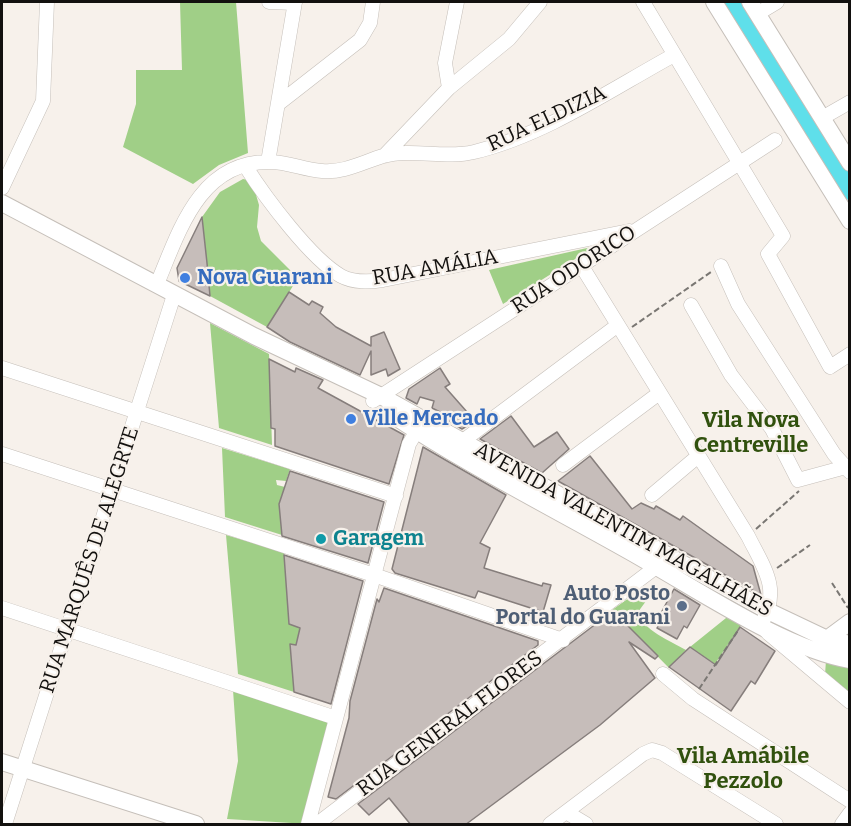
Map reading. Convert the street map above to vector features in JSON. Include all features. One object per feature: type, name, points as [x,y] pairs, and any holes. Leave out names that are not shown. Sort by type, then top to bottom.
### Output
[{"type":"main road","points":[[714,2],[849,221]]},
{"type":"main road","points":[[754,8],[849,163]]},
{"type":"main road","name":"AVENIDA VALENTIM MAGALHÃES","points":[[4,207],[335,376],[759,618],[849,660]]},
{"type":"main road","points":[[823,647],[849,622]]},
{"type":"main road","name":"AVENIDA VALENTIM MAGALHÃES","points":[[823,647],[849,644]]},
{"type":"main road","points":[[2,762],[196,825]]},
{"type":"street","points":[[2,188],[43,102],[47,2]]},
{"type":"street","points":[[268,162],[295,2],[269,2]]},
{"type":"street","points":[[278,105],[360,40],[370,22],[373,2]]},
{"type":"street","points":[[449,88],[445,63],[457,2]]},
{"type":"street","points":[[384,156],[449,88],[508,39],[540,2]]},
{"type":"street","points":[[643,2],[783,236],[768,254],[830,367],[849,354]]},
{"type":"street","points":[[754,8],[777,2]]},
{"type":"street","name":"RUA ELDIZIA","points":[[157,284],[189,211],[200,194],[224,175],[246,166],[268,162],[321,171],[336,171],[384,156],[417,152],[471,153],[564,116],[674,55]]},
{"type":"street","points":[[822,118],[849,102]]},
{"type":"street","name":"RUA ODORICO","points":[[377,399],[775,140]]},
{"type":"street","name":"RUA AMÁLIA","points":[[246,166],[316,257],[343,277],[356,281],[383,280],[637,229]]},
{"type":"street","points":[[581,265],[658,394],[748,536],[767,575],[772,594],[759,618],[769,634],[849,702]]},
{"type":"street","points":[[691,305],[731,375],[772,429],[795,477],[801,481],[848,469],[821,434],[738,304],[721,266]]},
{"type":"street","name":"RUA MARQUÊS DE ALEGRTE","points":[[5,825],[174,294]]},
{"type":"street","points":[[457,446],[620,330]]},
{"type":"street","points":[[2,368],[396,496]]},
{"type":"street","points":[[563,465],[658,394]]},
{"type":"street","points":[[308,825],[409,444],[420,425]]},
{"type":"street","points":[[2,454],[375,575],[562,640]]},
{"type":"street","points":[[652,495],[697,457]]},
{"type":"street","name":"RUA GENERAL FLORES","points":[[317,825],[663,562]]},
{"type":"street","points":[[2,608],[336,718]]},
{"type":"street","points":[[823,647],[819,668],[823,680]]},
{"type":"street","points":[[663,674],[693,699],[849,801]]},
{"type":"street","points":[[550,825],[643,754],[652,750],[662,753],[776,825]]},
{"type":"street","points":[[566,812],[586,825]]},
{"type":"street","points":[[842,825],[849,813]]},
{"type":"path","points":[[620,330],[721,266]]},
{"type":"path","points":[[748,536],[801,490],[807,479]]},
{"type":"path","points":[[767,575],[810,544]]},
{"type":"path","points":[[832,583],[849,610]]},
{"type":"path","points":[[693,699],[759,618]]},
{"type":"green space","points":[[180,2],[236,2],[248,153],[219,165],[193,184],[123,147],[136,104],[136,70],[182,70]]},
{"type":"green space","points":[[243,179],[252,181],[259,205],[257,227],[261,241],[298,278],[267,327],[210,296],[202,217],[220,192]]},
{"type":"green space","points":[[596,246],[503,304],[489,270]]},
{"type":"green space","points":[[210,323],[269,354],[272,445],[219,428]]},
{"type":"green space","points":[[222,448],[290,469],[286,481],[276,480],[277,485],[285,487],[282,535],[225,517]]},
{"type":"green space","points":[[226,535],[284,552],[289,624],[322,633],[313,637],[299,632],[296,645],[290,644],[294,692],[238,674]]},
{"type":"green space","points":[[643,588],[649,597],[638,612],[640,618],[658,634],[686,650],[669,668],[612,610]]},
{"type":"green space","points":[[731,614],[743,622],[715,664],[690,647]]},
{"type":"green space","points":[[826,660],[849,667],[849,694],[825,675]]},
{"type":"green space","points":[[233,690],[336,718],[308,824],[227,819],[238,761]]},
{"type":"building","points":[[202,217],[210,296],[179,281],[177,268]]},
{"type":"building","points":[[289,292],[309,305],[312,301],[323,307],[320,313],[336,327],[371,346],[371,337],[384,332],[400,369],[388,376],[386,369],[371,375],[371,351],[360,375],[290,342],[267,327]]},
{"type":"building","points":[[269,359],[295,372],[296,368],[323,380],[318,388],[404,435],[389,484],[275,446],[275,429],[271,428]]},
{"type":"building","points":[[440,368],[450,384],[445,387],[475,421],[462,429],[436,414],[440,412],[432,408],[434,401],[420,397],[417,404],[406,398],[409,389]]},
{"type":"building","points":[[511,416],[534,447],[557,432],[569,449],[542,473],[480,439]]},
{"type":"building","points":[[423,447],[506,495],[480,543],[490,548],[484,568],[542,586],[543,583],[551,585],[543,612],[478,591],[475,598],[395,573],[392,569]]},
{"type":"building","points":[[590,456],[632,509],[641,503],[654,509],[656,506],[680,520],[683,516],[753,566],[761,595],[558,481]]},
{"type":"building","points":[[290,471],[384,502],[368,563],[282,536],[279,504]]},
{"type":"building","points":[[284,555],[363,581],[331,704],[294,692],[290,644],[296,645],[300,628],[289,624]]},
{"type":"building","points":[[384,588],[538,641],[538,645],[336,799],[328,797],[377,599],[379,602]]},
{"type":"building","name":"Auto Posto Portal do Guarani","points":[[674,589],[700,605],[687,628],[684,626],[677,639],[657,628],[664,615],[661,613]]},
{"type":"building","points":[[613,611],[658,656],[655,659],[629,642],[655,678],[600,725],[465,825],[411,825],[389,798],[369,815],[358,804]]},
{"type":"building","points":[[740,627],[775,651],[755,684],[751,681],[731,711],[669,667],[690,647],[716,665]]},
{"type":"waterway","points":[[733,2],[850,190]]},
{"type":"place","name":"Nova Guarani","points":[[185,278]]},
{"type":"place","name":"Ville Mercado","points":[[351,419]]},
{"type":"place","name":"Garagem","points":[[321,539]]},
{"type":"place","name":"Auto Posto Portal do Guarani","points":[[682,606]]},
{"type":"district","name":"Vila Nova Centreville","points":[[751,434]]},
{"type":"district","name":"Vila Amábile Pezzolo","points":[[743,770]]}]
